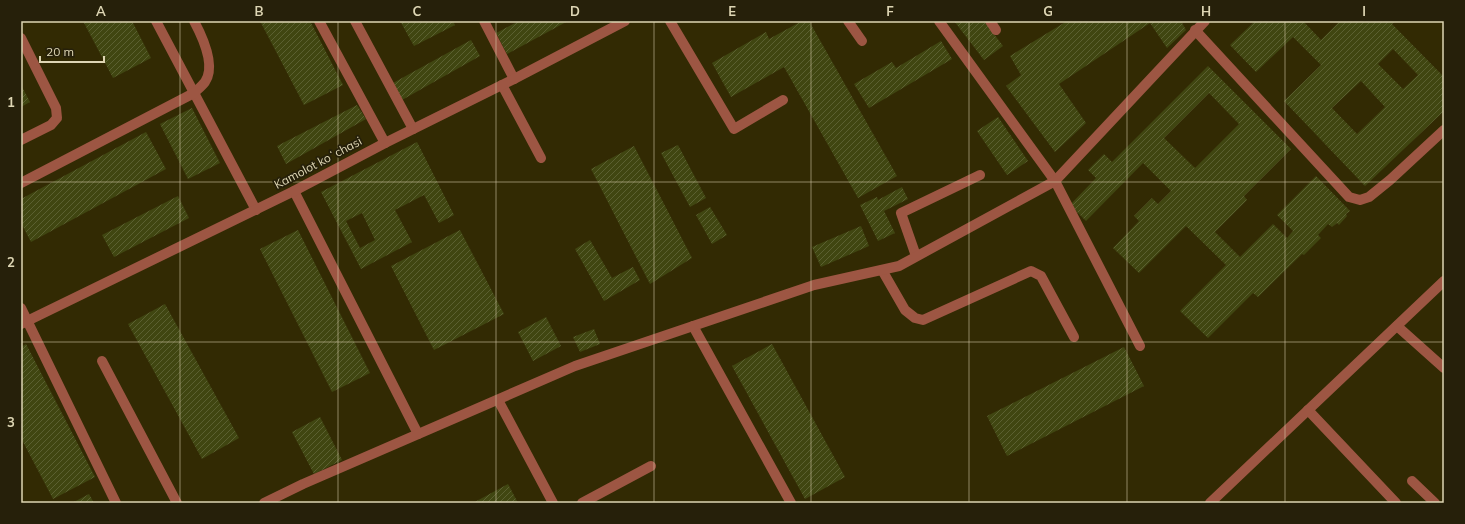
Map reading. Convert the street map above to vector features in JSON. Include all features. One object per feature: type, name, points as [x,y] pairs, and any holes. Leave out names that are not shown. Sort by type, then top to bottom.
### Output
[{"type":"street","points":[[156,21],[256,210]]},
{"type":"street","points":[[21,183],[194,93],[206,81],[209,71],[208,53],[194,21]]},
{"type":"street","points":[[319,21],[384,143]]},
{"type":"street","points":[[355,21],[413,128]]},
{"type":"street","points":[[484,21],[514,79]]},
{"type":"street","name":"Kamolot koʻchasi","points":[[24,323],[294,191],[413,128],[514,79],[625,21]]},
{"type":"street","points":[[670,21],[734,129],[783,100]]},
{"type":"street","points":[[848,21],[862,41]]},
{"type":"street","points":[[939,21],[1055,181],[1140,346]]},
{"type":"street","points":[[990,21],[996,30]]},
{"type":"street","points":[[264,503],[303,484],[575,366],[814,285],[899,266],[1055,181],[1205,21]]},
{"type":"street","points":[[1195,30],[1349,197],[1360,200],[1369,197],[1390,180],[1444,130]]},
{"type":"street","points":[[21,38],[56,108],[58,118],[51,125],[21,140]]},
{"type":"street","points":[[502,85],[541,158]]},
{"type":"street","points":[[916,256],[901,212],[980,174]]},
{"type":"street","points":[[294,191],[418,434]]},
{"type":"street","points":[[882,270],[905,310],[915,318],[923,320],[1031,271],[1041,276],[1074,337]]},
{"type":"street","points":[[1210,503],[1444,282]]},
{"type":"street","points":[[21,308],[24,323],[116,503]]},
{"type":"street","points":[[693,326],[790,503]]},
{"type":"street","points":[[1397,326],[1444,368]]},
{"type":"street","points":[[102,361],[177,503]]},
{"type":"street","points":[[498,400],[553,503]]},
{"type":"street","points":[[1308,410],[1396,503]]},
{"type":"street","points":[[582,503],[651,466]]},
{"type":"street","points":[[1412,481],[1435,503]]},
{"type":"building","points":[[83,21],[132,21],[151,58],[113,78]]},
{"type":"building","points":[[260,21],[310,21],[343,85],[304,105]]},
{"type":"building","points":[[400,21],[453,21],[455,25],[414,46]]},
{"type":"building","points":[[519,21],[568,21],[507,54],[496,33]]},
{"type":"building","points":[[802,21],[809,21],[897,176],[858,198],[784,67],[731,97],[712,63],[766,32],[769,39]]},
{"type":"building","points":[[954,21],[984,21],[1003,46],[984,60]]},
{"type":"building","points":[[1067,21],[1181,21],[1186,30],[1167,48],[1150,23],[1059,84],[1086,123],[1055,152],[1006,86],[1021,75],[1010,56]]},
{"type":"building","points":[[1255,21],[1303,21],[1321,40],[1340,21],[1395,21],[1392,24],[1444,77],[1444,111],[1365,186],[1284,101],[1321,65],[1293,37],[1256,72],[1230,45]],"holes":[[[1393,49],[1418,75],[1403,89],[1378,64]],[[1361,81],[1385,107],[1357,134],[1332,108]]]},
{"type":"building","points":[[471,40],[480,56],[402,100],[393,83]]},
{"type":"building","points":[[941,41],[952,59],[869,108],[854,84],[892,62],[896,68]]},
{"type":"building","points":[[1208,66],[1291,149],[1244,196],[1247,200],[1215,232],[1240,257],[1273,224],[1287,238],[1293,231],[1277,215],[1316,176],[1350,211],[1346,214],[1347,216],[1339,225],[1337,223],[1332,227],[1328,224],[1318,235],[1321,238],[1304,255],[1302,254],[1258,297],[1253,293],[1208,338],[1180,311],[1226,265],[1186,226],[1139,273],[1113,248],[1139,221],[1134,216],[1152,198],[1158,204],[1171,191],[1143,163],[1086,221],[1070,205],[1096,178],[1088,170],[1104,154],[1112,162]],"holes":[[[1209,93],[1239,124],[1195,168],[1164,138]]]},
{"type":"building","points":[[21,85],[30,102],[21,107]]},
{"type":"building","points":[[357,105],[366,119],[286,164],[277,146]]},
{"type":"building","points":[[192,108],[220,163],[188,179],[160,124]]},
{"type":"building","points":[[998,117],[1028,161],[1007,175],[977,131]]},
{"type":"building","points":[[146,132],[166,169],[31,242],[21,223],[21,199]]},
{"type":"building","points":[[417,142],[454,215],[439,223],[424,195],[395,210],[412,242],[361,269],[321,192]],"holes":[[[362,213],[375,240],[360,248],[346,221]]]},
{"type":"building","points":[[678,145],[706,198],[690,207],[661,153]]},
{"type":"building","points":[[634,146],[692,258],[650,284],[591,169]]},
{"type":"building","points":[[902,187],[908,199],[884,211],[895,233],[878,241],[860,205],[877,197],[878,200]]},
{"type":"building","points":[[178,196],[189,218],[114,257],[102,235]]},
{"type":"building","points":[[710,207],[727,235],[712,244],[696,215]]},
{"type":"building","points":[[861,226],[869,246],[821,267],[812,247]]},
{"type":"building","points":[[298,230],[370,373],[332,392],[260,249]]},
{"type":"building","points":[[460,230],[504,314],[434,350],[391,266]]},
{"type":"building","points":[[590,240],[612,278],[633,267],[640,280],[604,301],[575,249]]},
{"type":"building","points":[[165,304],[239,438],[202,459],[128,324]]},
{"type":"building","points":[[546,317],[561,346],[533,361],[518,332]]},
{"type":"building","points":[[594,329],[600,344],[580,352],[573,337]]},
{"type":"building","points":[[26,344],[95,477],[53,499],[21,438],[21,347]]},
{"type":"building","points":[[772,344],[845,477],[805,499],[732,366]]},
{"type":"building","points":[[1124,347],[1144,386],[1007,456],[987,416]]},
{"type":"building","points":[[320,417],[342,460],[314,474],[292,432]]},
{"type":"building","points":[[508,484],[518,503],[473,503]]},
{"type":"building","points":[[89,494],[94,503],[72,503]]}]
